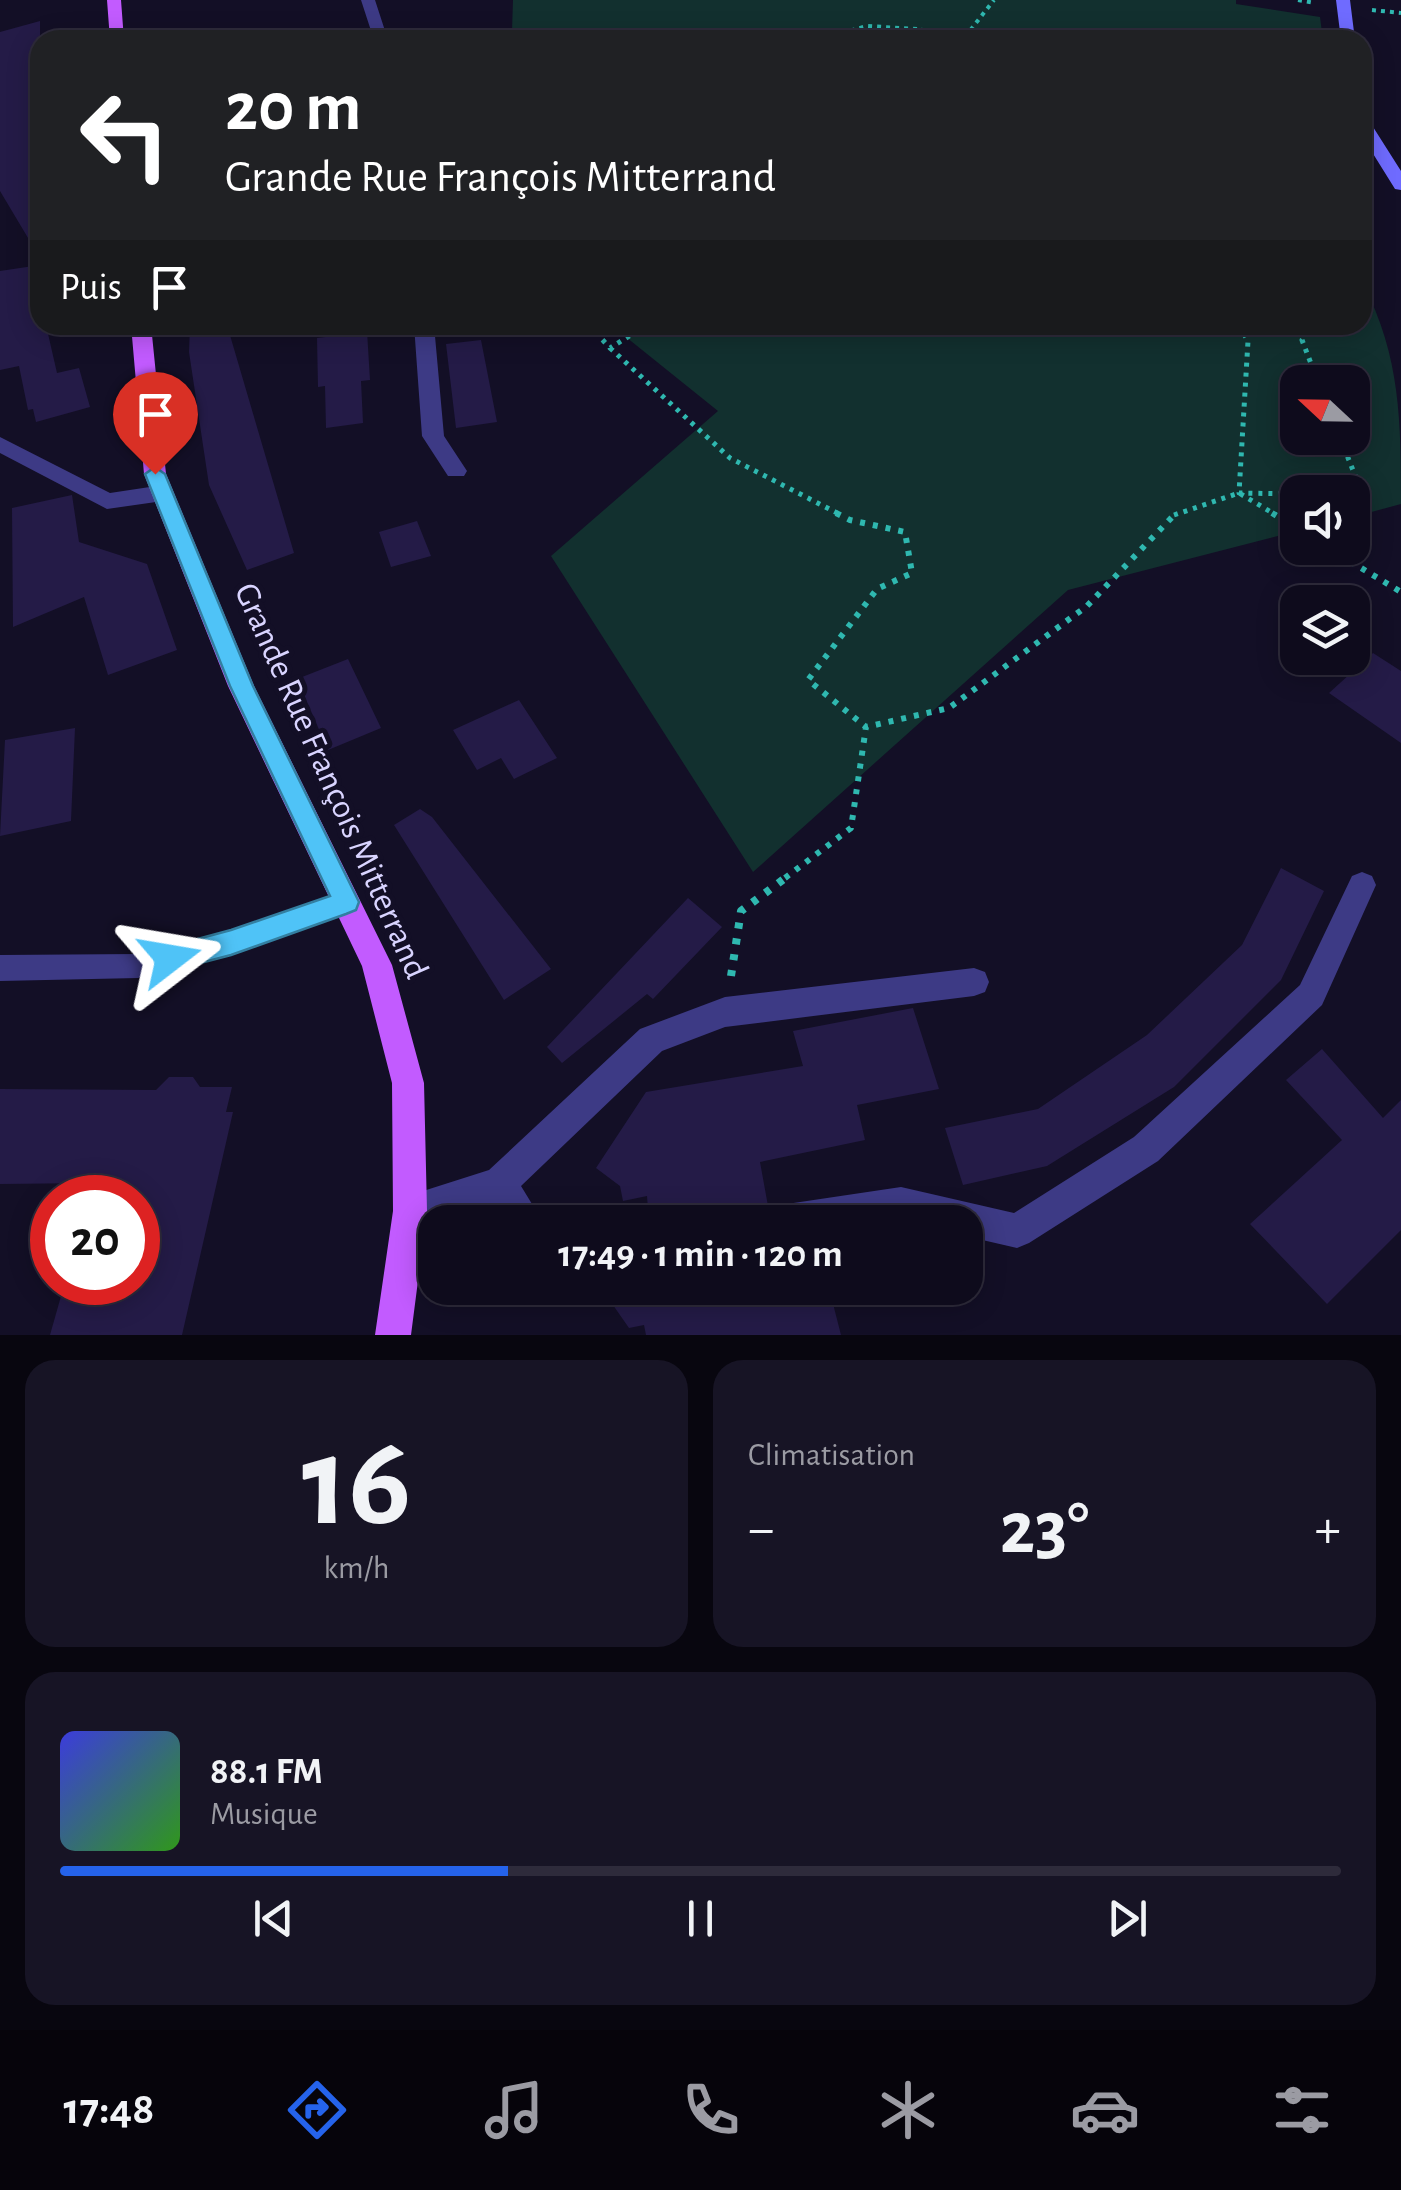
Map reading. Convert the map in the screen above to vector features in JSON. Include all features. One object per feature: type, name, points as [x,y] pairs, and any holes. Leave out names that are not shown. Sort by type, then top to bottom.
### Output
[{"type":"main road","points":[[114,0],[117,30]]},
{"type":"main road","name":"Grande Rue François Mitterrand","points":[[143,335],[155,474],[241,686],[377,965],[408,1082],[410,1211],[393,1335]]},
{"type":"street","points":[[368,0],[378,30]]},
{"type":"street","points":[[1342,0],[1346,30]]},
{"type":"street","points":[[1372,138],[1401,185]]},
{"type":"street","points":[[425,335],[434,436],[456,471]]},
{"type":"street","points":[[0,444],[107,500],[163,493]]},
{"type":"street","points":[[983,1223],[1017,1231],[1146,1148],[1311,995],[1362,886]]},
{"type":"street","points":[[410,1211],[498,1184],[651,1040],[725,1012],[974,982]]},
{"type":"street","points":[[498,1184],[513,1205]]},
{"type":"lane","points":[[0,968],[138,966],[231,942],[346,902]]},
{"type":"path","points":[[970,30],[994,0]]},
{"type":"path","points":[[853,30],[868,26],[924,30]]},
{"type":"path","points":[[599,335],[730,458],[850,520],[905,532],[912,573],[877,589],[808,680],[866,727]]},
{"type":"path","points":[[610,348],[631,335]]},
{"type":"path","points":[[1239,493],[1248,341],[1245,335]]},
{"type":"path","points":[[1307,335],[1302,340],[1312,365]]},
{"type":"path","points":[[866,727],[949,708],[1087,606],[1176,513],[1239,493],[1280,494]]},
{"type":"path","points":[[1239,493],[1280,518]]},
{"type":"path","points":[[1356,565],[1401,592]]},
{"type":"path","points":[[725,1012],[742,911],[851,828],[866,727]]},
{"type":"green space","points":[[513,0],[1236,0],[1236,4],[1320,17],[1322,30],[512,30]]},
{"type":"green space","points":[[1372,303],[1392,364],[1399,418],[1401,504],[1370,512],[1370,475],[1280,475],[1280,535],[1068,590],[753,872],[551,556],[718,411],[623,335],[1372,335]]},
{"type":"building","points":[[40,21],[40,30],[30,30],[30,241],[0,191],[0,32]]},
{"type":"building","points":[[30,266],[30,335],[48,335],[57,373],[79,368],[90,407],[36,422],[33,409],[28,410],[19,366],[0,370],[0,271]]},
{"type":"building","points":[[190,335],[230,335],[294,553],[247,570],[209,485]]},
{"type":"building","points":[[367,335],[370,380],[361,381],[363,423],[326,428],[325,386],[318,387],[317,338]]},
{"type":"building","points":[[481,340],[497,422],[456,428],[446,344]]},
{"type":"building","points":[[72,495],[79,542],[147,564],[177,650],[108,675],[84,597],[13,627],[12,508]]},
{"type":"building","points":[[417,521],[431,556],[391,567],[379,532]]},
{"type":"building","points":[[1373,653],[1401,671],[1401,743],[1329,693],[1349,675],[1370,675]]},
{"type":"building","points":[[348,659],[381,728],[328,750],[297,679]]},
{"type":"building","points":[[519,700],[557,758],[514,779],[501,758],[477,770],[453,730]]},
{"type":"building","points":[[75,728],[71,821],[0,836],[5,740]]},
{"type":"building","points":[[420,809],[432,817],[551,969],[504,1000],[394,825]]},
{"type":"building","points":[[1281,868],[1324,891],[1281,980],[1174,1087],[1047,1166],[963,1185],[945,1128],[1038,1109],[1147,1035],[1242,945]]},
{"type":"building","points":[[688,898],[722,927],[653,999],[647,994],[562,1063],[547,1047]]},
{"type":"building","points":[[913,1008],[939,1089],[857,1105],[865,1140],[760,1162],[768,1205],[648,1205],[647,1196],[623,1201],[620,1186],[596,1168],[646,1092],[803,1066],[793,1031]]},
{"type":"building","points":[[1322,1049],[1383,1118],[1401,1100],[1401,1230],[1327,1304],[1250,1224],[1342,1140],[1286,1080]]},
{"type":"building","points":[[169,1077],[193,1077],[200,1087],[232,1087],[226,1112],[233,1112],[182,1335],[50,1335],[58,1305],[160,1305],[160,1175],[30,1175],[30,1184],[0,1184],[0,1089],[156,1090]]},
{"type":"building","points":[[613,1305],[833,1305],[841,1335],[646,1335],[644,1325],[629,1328]]},
{"type":"route","points":[[155,474],[241,686],[346,902],[231,942],[170,958]]}]
